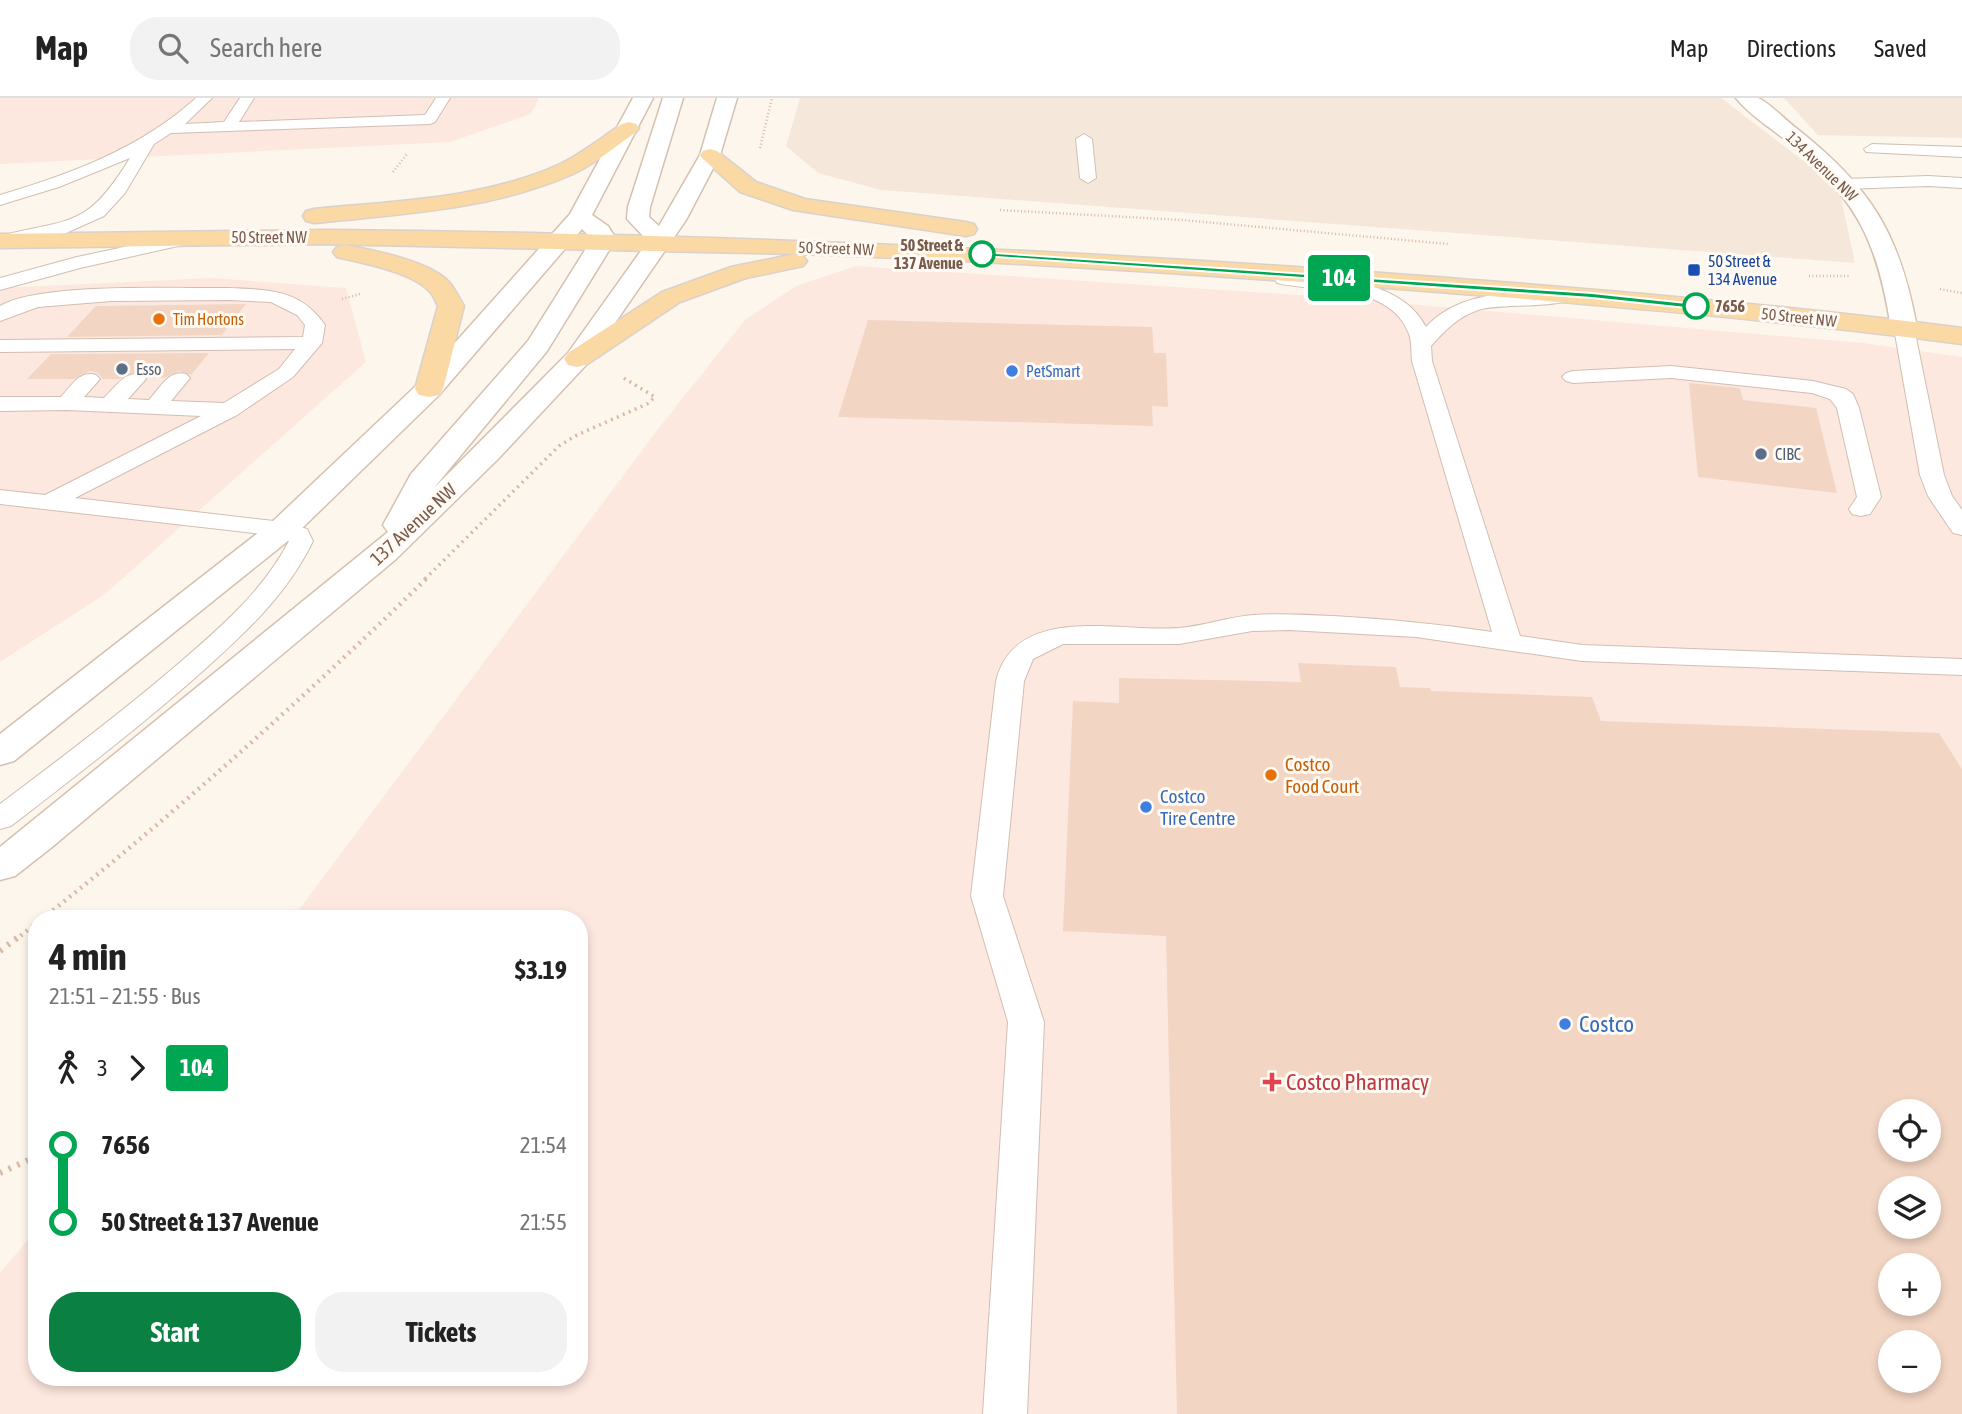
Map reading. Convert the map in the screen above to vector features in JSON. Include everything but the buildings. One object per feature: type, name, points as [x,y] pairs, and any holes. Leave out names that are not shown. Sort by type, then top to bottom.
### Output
[{"type":"main road","points":[[580,217],[643,98]]},
{"type":"main road","points":[[638,219],[639,207],[673,98]]},
{"type":"main road","name":"137 Avenue NW","points":[[0,867],[385,552],[488,453],[577,359],[678,227],[710,155],[727,98]]},
{"type":"main road","name":"134 Avenue NW","points":[[1746,98],[1845,184],[1872,221],[1900,302],[1903,328]]},
{"type":"main road","points":[[314,216],[440,203],[502,191],[567,169],[629,128]]},
{"type":"main road","points":[[710,155],[748,187],[802,205],[966,229]]},
{"type":"main road","name":"50 Street NW","points":[[2,234],[89,219],[508,217]]},
{"type":"main road","points":[[385,552],[422,480],[538,345],[604,239],[600,231],[580,217]]},
{"type":"main road","points":[[0,753],[284,529],[429,389],[559,228],[580,217],[638,219],[678,227]]},
{"type":"main road","name":"50 Street NW","points":[[788,224],[992,230]]},
{"type":"main road","name":"50 Street NW","points":[[2,234],[190,238],[559,228],[604,239],[678,227],[930,252],[1170,265],[1592,296],[1962,336]]},
{"type":"main road","points":[[221,237],[324,248],[371,257],[399,265],[439,286],[452,306],[429,389]]},
{"type":"main road","points":[[577,359],[671,297],[740,272],[778,263],[930,252]]},
{"type":"main road","name":"50 Street NW","points":[[1415,260],[1816,295]]},
{"type":"main road","points":[[1872,300],[1925,305]]},
{"type":"lane","points":[[0,200],[91,168],[147,142],[205,98]]},
{"type":"lane","points":[[229,126],[247,98]]},
{"type":"lane","points":[[166,129],[430,119],[443,98]]},
{"type":"lane","points":[[1084,139],[1088,178]]},
{"type":"lane","points":[[89,219],[108,202],[147,142]]},
{"type":"lane","points":[[1872,149],[1962,152]]},
{"type":"lane","points":[[1845,184],[1928,181],[1962,183]]},
{"type":"lane","points":[[0,285],[57,268],[190,238]]},
{"type":"lane","points":[[1170,265],[1365,290],[1392,300],[1402,308],[1424,342]]},
{"type":"lane","points":[[0,315],[11,308],[38,301],[111,295],[275,296],[304,311],[315,325],[312,343],[286,373],[229,411],[50,502]]},
{"type":"lane","points":[[1509,643],[1422,361],[1424,342],[1444,320],[1468,306],[1499,301],[1592,296]]},
{"type":"lane","points":[[1903,328],[1932,475],[1940,496],[1962,528]]},
{"type":"lane","points":[[0,346],[63,352],[161,352],[312,343]]},
{"type":"lane","points":[[1573,377],[1671,372],[1813,387],[1838,394],[1845,400],[1848,408],[1869,497],[1861,509]]},
{"type":"lane","points":[[155,407],[179,378]]},
{"type":"lane","points":[[9,404],[39,379]]},
{"type":"lane","points":[[66,403],[89,379]]},
{"type":"lane","points":[[110,405],[135,379]]},
{"type":"lane","points":[[9,404],[66,403],[229,411]]},
{"type":"lane","points":[[0,496],[284,529],[298,534],[301,541],[299,551],[264,600],[173,682],[0,819]]},
{"type":"lane","points":[[1005,1414],[1026,1021],[990,911],[988,896],[1009,686],[1018,657],[1034,645],[1056,636],[1179,636],[1265,622],[1396,627],[1582,653],[1962,667]]},
{"type":"path","points":[[0,951],[28,930]]},
{"type":"path","points":[[0,1173],[28,1160]]},
{"type":"shaded area","points":[[0,98],[539,98],[531,114],[450,142],[0,164]]},
{"type":"shaded area","points":[[800,98],[1721,98],[1839,188],[1855,263],[881,190],[818,173],[786,146]]},
{"type":"shaded area","points":[[1784,98],[1962,98],[1962,138],[1818,135]]},
{"type":"shaded area","points":[[856,266],[1314,296],[1863,343],[1962,357],[1962,1414],[0,1414],[0,1273],[28,1240],[28,1386],[588,1386],[588,910],[299,910],[658,429],[745,320],[796,286]]},
{"type":"shaded area","points":[[212,278],[346,288],[366,362],[105,594],[0,662],[0,288]]},
{"type":"bus line","name":"104","points":[[982,254],[1592,296],[1696,306]]},
{"type":"place","name":"50 Street & 137 Avenue","points":[[982,254]]},
{"type":"place","name":"50 Street & 134 Avenue","points":[[1694,270]]},
{"type":"place","name":"7656","points":[[1696,306]]},
{"type":"place","name":"Tim Hortons","points":[[159,319]]},
{"type":"place","name":"Esso","points":[[122,369]]},
{"type":"place","name":"PetSmart","points":[[1012,371]]},
{"type":"place","name":"CIBC","points":[[1761,454]]},
{"type":"place","name":"Costco Food Court","points":[[1271,775]]},
{"type":"place","name":"Costco Tire Centre","points":[[1146,807]]},
{"type":"place","name":"Costco","points":[[1565,1024]]},
{"type":"place","name":"Costco Pharmacy","points":[[1272,1082]]}]
